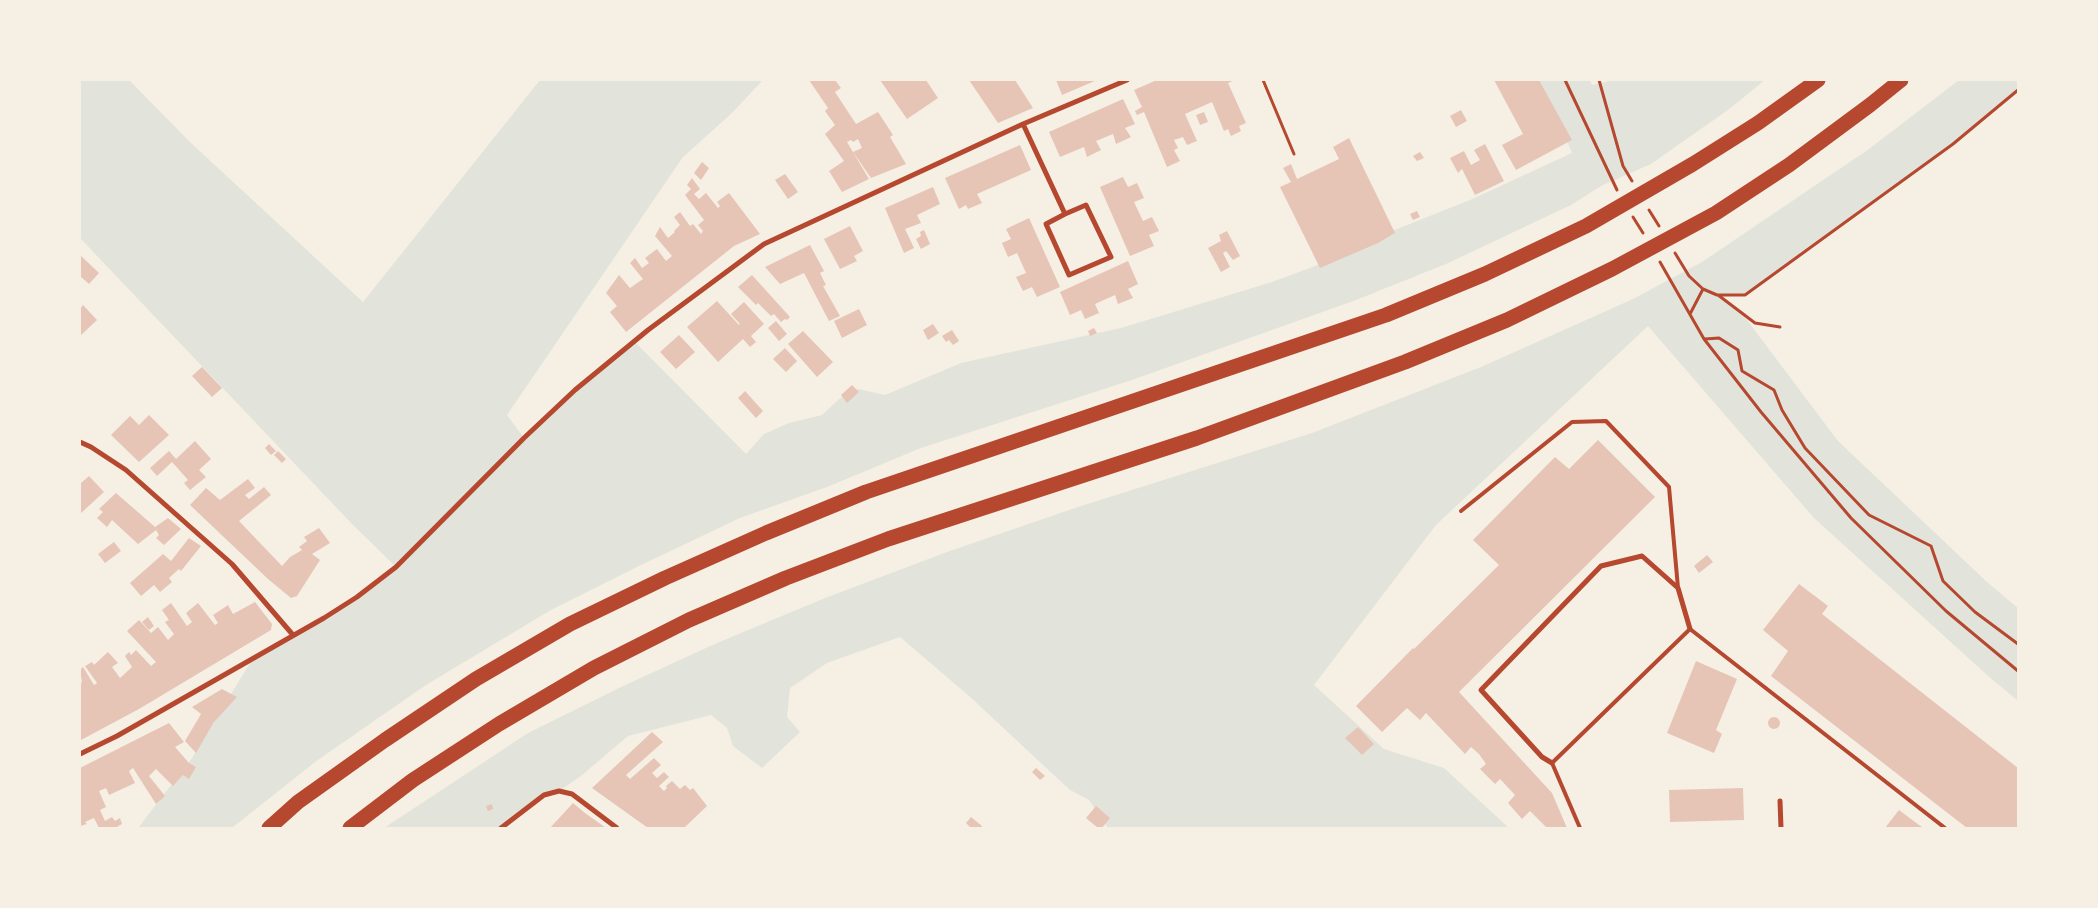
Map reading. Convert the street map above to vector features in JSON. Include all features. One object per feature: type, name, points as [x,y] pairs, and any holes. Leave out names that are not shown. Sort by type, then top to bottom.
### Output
[{"type":"highway","points":[[269,828],[298,802],[384,740],[476,679],[570,624],[665,578],[766,533],[866,492],[1386,315],[1485,274],[1586,226],[1693,164],[1758,123],[1818,80]]},
{"type":"highway","points":[[350,828],[413,780],[499,724],[594,668],[689,620],[786,578],[888,539],[1197,438],[1406,362],[1507,320],[1612,269],[1716,213],[1789,164],[1901,80]]},
{"type":"street","points":[[80,754],[117,736],[358,597],[396,567],[524,438],[575,390],[648,330],[764,244],[1023,124],[1127,80]]},
{"type":"street","points":[[1023,124],[1066,214]]},
{"type":"street","points":[[1086,205],[1111,258],[1069,275],[1046,224],[1066,214],[1086,205]]},
{"type":"street","points":[[80,442],[126,470],[232,564],[293,636]]},
{"type":"street","points":[[1552,763],[1542,758],[1481,690],[1601,566],[1642,556],[1678,588],[1690,629]]},
{"type":"street","points":[[501,828],[544,795],[559,791],[572,794],[617,828]]},
{"type":"street","points":[[1780,801],[1781,828]]},
{"type":"lane","points":[[1461,511],[1572,422],[1606,421],[1669,488],[1678,588]]},
{"type":"lane","points":[[1580,828],[1552,763],[1690,629],[1945,828]]},
{"type":"path","points":[[1263,80],[1294,154]]},
{"type":"path","points":[[1565,80],[1618,191]]},
{"type":"path","points":[[1599,80],[1622,166],[1633,183]]},
{"type":"path","points":[[1717,295],[1745,295],[1760,286],[1826,235],[1953,144],[2018,90]]},
{"type":"path","points":[[1648,208],[1664,234]]},
{"type":"path","points":[[1632,215],[1647,240]]},
{"type":"path","points":[[1674,251],[1690,276],[1702,289],[1717,295],[1755,323],[1780,327]]},
{"type":"path","points":[[1657,257],[1704,339],[1761,412],[1851,518],[1946,611],[2018,671]]},
{"type":"path","points":[[1690,314],[1702,289]]},
{"type":"path","points":[[1704,339],[1720,338],[1738,350],[1742,371],[1774,390],[1782,410],[1805,448],[1869,515],[1931,546],[1943,581],[1975,612],[2018,644]]},
{"type":"shaded area","points":[[80,80],[129,80],[191,143],[363,302],[540,80],[763,80],[731,114],[683,157],[507,415],[524,438],[634,341],[746,454],[764,434],[789,423],[822,415],[839,399],[858,389],[885,395],[961,363],[1121,328],[1272,282],[1310,268],[1387,233],[1470,200],[1572,153],[1558,121],[1534,80],[1590,80],[1592,85],[1614,80],[1765,80],[1728,110],[1651,164],[1601,186],[1571,205],[1446,264],[1356,300],[1132,380],[921,448],[827,487],[740,518],[639,566],[551,610],[426,685],[315,762],[232,828],[138,828],[192,758],[253,658],[324,618],[396,567],[352,524],[80,238]]},
{"type":"shaded area","points":[[1959,80],[2018,80],[2018,90],[1953,144],[1745,295],[1719,295],[1744,316],[1838,441],[1987,582],[2018,608],[2018,701],[1814,518],[1648,326],[1436,525],[1314,685],[1384,749],[1444,768],[1509,828],[1108,828],[1089,800],[1070,790],[969,696],[900,637],[827,663],[790,688],[787,717],[800,732],[762,768],[733,746],[727,728],[711,715],[628,736],[581,776],[559,791],[544,795],[501,828],[384,828],[528,733],[621,687],[717,643],[825,598],[947,552],[1075,508],[1312,433],[1481,367],[1633,299],[1702,262],[1869,149]]},
{"type":"building","points":[[809,80],[835,80],[841,88],[835,92],[856,124],[878,112],[893,135],[890,137],[906,164],[871,178],[853,152],[862,148],[858,139],[853,142],[851,140],[847,142],[869,179],[842,192],[829,171],[844,161],[825,134],[835,125],[825,111],[828,108]]},
{"type":"building","points":[[880,80],[926,80],[938,98],[907,119]]},
{"type":"building","points":[[969,80],[1015,80],[1033,108],[998,123]]},
{"type":"building","points":[[1056,80],[1097,80],[1062,95]]},
{"type":"building","points":[[1157,80],[1235,80],[1228,83],[1246,123],[1239,126],[1241,131],[1231,136],[1228,129],[1224,131],[1212,102],[1185,114],[1197,141],[1187,145],[1183,137],[1174,140],[1178,148],[1174,150],[1180,161],[1167,167],[1144,112],[1137,115],[1135,111],[1142,107],[1134,90]]},
{"type":"building","points":[[1494,80],[1539,80],[1572,140],[1516,170],[1502,145],[1523,134]]},
{"type":"building","points":[[1123,99],[1135,124],[1125,128],[1131,137],[1116,144],[1113,134],[1096,141],[1101,150],[1087,157],[1084,147],[1060,157],[1049,132]]},
{"type":"building","points":[[1461,110],[1467,121],[1456,127],[1450,116]]},
{"type":"building","points":[[1204,112],[1208,122],[1200,125],[1196,115]]},
{"type":"building","points":[[1349,138],[1395,233],[1378,243],[1320,268],[1280,187],[1291,182],[1283,168],[1291,164],[1297,179],[1339,159],[1333,147]]},
{"type":"building","points":[[1485,144],[1504,181],[1475,195],[1462,169],[1458,173],[1450,158],[1464,151],[1471,165],[1480,160],[1474,150]]},
{"type":"building","points":[[1020,145],[1031,170],[977,194],[982,203],[968,209],[966,205],[959,209],[945,178]]},
{"type":"building","points":[[1420,152],[1424,158],[1417,161],[1413,156]]},
{"type":"building","points":[[702,162],[709,168],[701,180],[694,173]]},
{"type":"building","points":[[785,174],[798,192],[788,199],[775,180]]},
{"type":"building","points":[[1123,177],[1128,187],[1137,183],[1144,198],[1134,202],[1143,221],[1152,217],[1159,231],[1149,235],[1154,246],[1130,256],[1100,187]]},
{"type":"building","points":[[692,178],[700,189],[694,194],[699,199],[706,193],[718,208],[720,206],[717,202],[729,193],[760,234],[734,246],[626,332],[610,312],[617,306],[606,293],[619,275],[630,288],[643,279],[630,263],[635,258],[642,268],[649,263],[645,258],[657,249],[666,261],[672,256],[655,236],[660,227],[668,238],[675,232],[680,225],[674,217],[680,212],[690,226],[693,224],[701,234],[703,231],[698,225],[704,220],[685,195],[691,189],[687,185]]},
{"type":"building","points":[[933,187],[940,204],[917,215],[921,223],[905,229],[914,248],[904,253],[885,208]]},
{"type":"building","points":[[1417,211],[1420,217],[1413,220],[1410,214]]},
{"type":"building","points":[[1029,218],[1060,287],[1037,297],[1032,287],[1023,291],[1016,277],[1026,273],[1017,253],[1008,257],[1002,243],[1011,239],[1006,229]]},
{"type":"building","points":[[850,226],[863,251],[854,256],[857,261],[840,269],[824,239]]},
{"type":"building","points":[[924,230],[930,244],[921,249],[916,239],[921,236],[920,232]]},
{"type":"building","points":[[1227,231],[1240,256],[1233,260],[1226,251],[1223,253],[1230,267],[1221,272],[1208,248],[1221,241],[1219,235]]},
{"type":"building","points":[[810,245],[824,271],[820,273],[826,285],[823,286],[840,316],[829,321],[804,273],[780,284],[765,267]]},
{"type":"building","points":[[80,255],[99,273],[89,284],[80,276]]},
{"type":"building","points":[[1128,261],[1138,284],[1128,289],[1133,298],[1118,304],[1115,295],[1095,304],[1099,313],[1085,319],[1081,310],[1070,315],[1060,292]]},
{"type":"building","points":[[752,275],[790,317],[787,320],[785,319],[781,322],[774,314],[771,316],[758,303],[756,305],[738,287]]},
{"type":"building","points":[[717,301],[739,325],[731,314],[744,302],[764,324],[751,336],[756,342],[750,347],[743,339],[718,362],[687,327]]},
{"type":"building","points":[[83,305],[97,320],[80,336],[80,309]]},
{"type":"building","points":[[859,309],[867,325],[842,338],[834,321]]},
{"type":"building","points":[[776,321],[787,334],[779,341],[768,328]]},
{"type":"building","points":[[933,324],[939,333],[928,340],[923,330]]},
{"type":"building","points":[[1094,328],[1097,333],[1090,336],[1088,331]]},
{"type":"building","points":[[952,330],[959,341],[953,345],[949,340],[946,342],[942,336]]},
{"type":"building","points":[[803,331],[833,362],[817,377],[788,344]]},
{"type":"building","points":[[679,335],[695,352],[676,369],[660,352]]},
{"type":"building","points":[[785,348],[797,361],[786,372],[773,359]]},
{"type":"building","points":[[202,367],[222,388],[212,397],[192,376]]},
{"type":"building","points":[[852,385],[859,392],[847,403],[841,395]]},
{"type":"building","points":[[745,391],[763,411],[756,418],[738,398]]},
{"type":"building","points":[[149,415],[169,435],[139,462],[111,435],[130,416],[139,425]]},
{"type":"building","points":[[1598,440],[1655,497],[1459,692],[1552,793],[1567,828],[1547,828],[1530,811],[1522,819],[1508,803],[1515,795],[1500,779],[1495,784],[1480,769],[1486,764],[1479,754],[1471,747],[1465,754],[1426,713],[1420,720],[1407,708],[1382,732],[1356,706],[1499,565],[1473,540],[1555,457],[1569,469]]},
{"type":"building","points":[[195,441],[211,459],[199,470],[206,477],[190,490],[184,483],[188,480],[172,462],[157,476],[150,468],[169,451],[176,459]]},
{"type":"building","points":[[269,444],[276,451],[271,455],[265,448]]},
{"type":"building","points":[[278,451],[286,459],[282,463],[274,455]]},
{"type":"building","points":[[89,476],[104,492],[80,514],[80,484]]},
{"type":"building","points":[[248,479],[255,488],[245,495],[249,499],[264,487],[271,495],[239,521],[282,566],[290,557],[302,550],[299,547],[307,541],[304,537],[319,528],[330,543],[312,554],[320,560],[297,596],[291,598],[268,579],[190,505],[206,488],[220,500]]},
{"type":"building","points":[[116,493],[155,527],[168,518],[181,529],[164,545],[156,538],[159,535],[156,530],[138,544],[112,520],[107,527],[97,518],[103,512],[99,509]]},
{"type":"building","points":[[189,538],[201,546],[181,571],[179,569],[169,578],[172,582],[160,592],[154,585],[141,596],[130,583],[163,554],[171,561]]},
{"type":"building","points":[[114,542],[121,551],[105,563],[98,554]]},
{"type":"building","points":[[1707,555],[1713,562],[1699,573],[1694,566]]},
{"type":"building","points":[[1799,584],[1828,606],[1822,614],[2018,768],[2018,828],[1967,828],[1771,676],[1788,651],[1763,630]]},
{"type":"building","points":[[255,602],[272,624],[271,630],[139,709],[81,740],[80,684],[82,682],[80,670],[83,667],[94,685],[97,683],[85,666],[92,662],[94,665],[108,652],[118,663],[112,667],[120,678],[132,667],[125,656],[129,652],[131,655],[136,650],[151,666],[156,662],[127,631],[139,620],[151,633],[158,627],[168,640],[174,634],[165,622],[169,620],[162,610],[171,603],[187,626],[192,622],[186,613],[198,603],[215,625],[218,623],[213,615],[228,605],[233,614]]},
{"type":"building","points":[[148,617],[154,626],[149,630],[142,622]]},
{"type":"building","points":[[1696,661],[1737,679],[1716,730],[1722,734],[1714,753],[1667,733]]},
{"type":"building","points":[[222,689],[237,697],[214,722],[196,753],[185,741],[201,714],[192,707]]},
{"type":"building","points":[[1774,717],[1780,723],[1774,729],[1768,723]]},
{"type":"building","points":[[169,723],[184,742],[175,747],[189,763],[196,767],[189,779],[183,775],[173,786],[156,769],[149,776],[165,796],[156,804],[133,768],[129,771],[135,783],[109,795],[106,788],[99,791],[106,807],[100,810],[105,821],[112,817],[115,821],[120,818],[122,824],[115,828],[99,828],[94,818],[85,822],[87,824],[80,826],[80,768]]},
{"type":"building","points":[[1358,727],[1374,744],[1362,755],[1345,738]]},
{"type":"building","points":[[652,732],[663,742],[626,775],[630,779],[654,758],[661,765],[652,773],[657,778],[664,772],[669,777],[659,786],[664,791],[667,788],[666,786],[672,781],[680,789],[685,785],[690,790],[693,788],[707,806],[684,828],[648,828],[592,788]]},
{"type":"building","points":[[1036,768],[1045,776],[1040,780],[1032,772]]},
{"type":"building","points":[[1743,788],[1744,820],[1670,822],[1669,790]]},
{"type":"building","points":[[573,803],[585,813],[606,828],[550,828]]},
{"type":"building","points":[[492,804],[493,809],[488,811],[486,806]]},
{"type":"building","points":[[1096,806],[1110,818],[1102,828],[1098,828],[1086,818]]},
{"type":"building","points":[[1899,810],[1919,825],[1924,828],[1885,828]]},
{"type":"building","points":[[971,817],[982,826],[981,828],[971,828],[966,823]]}]
